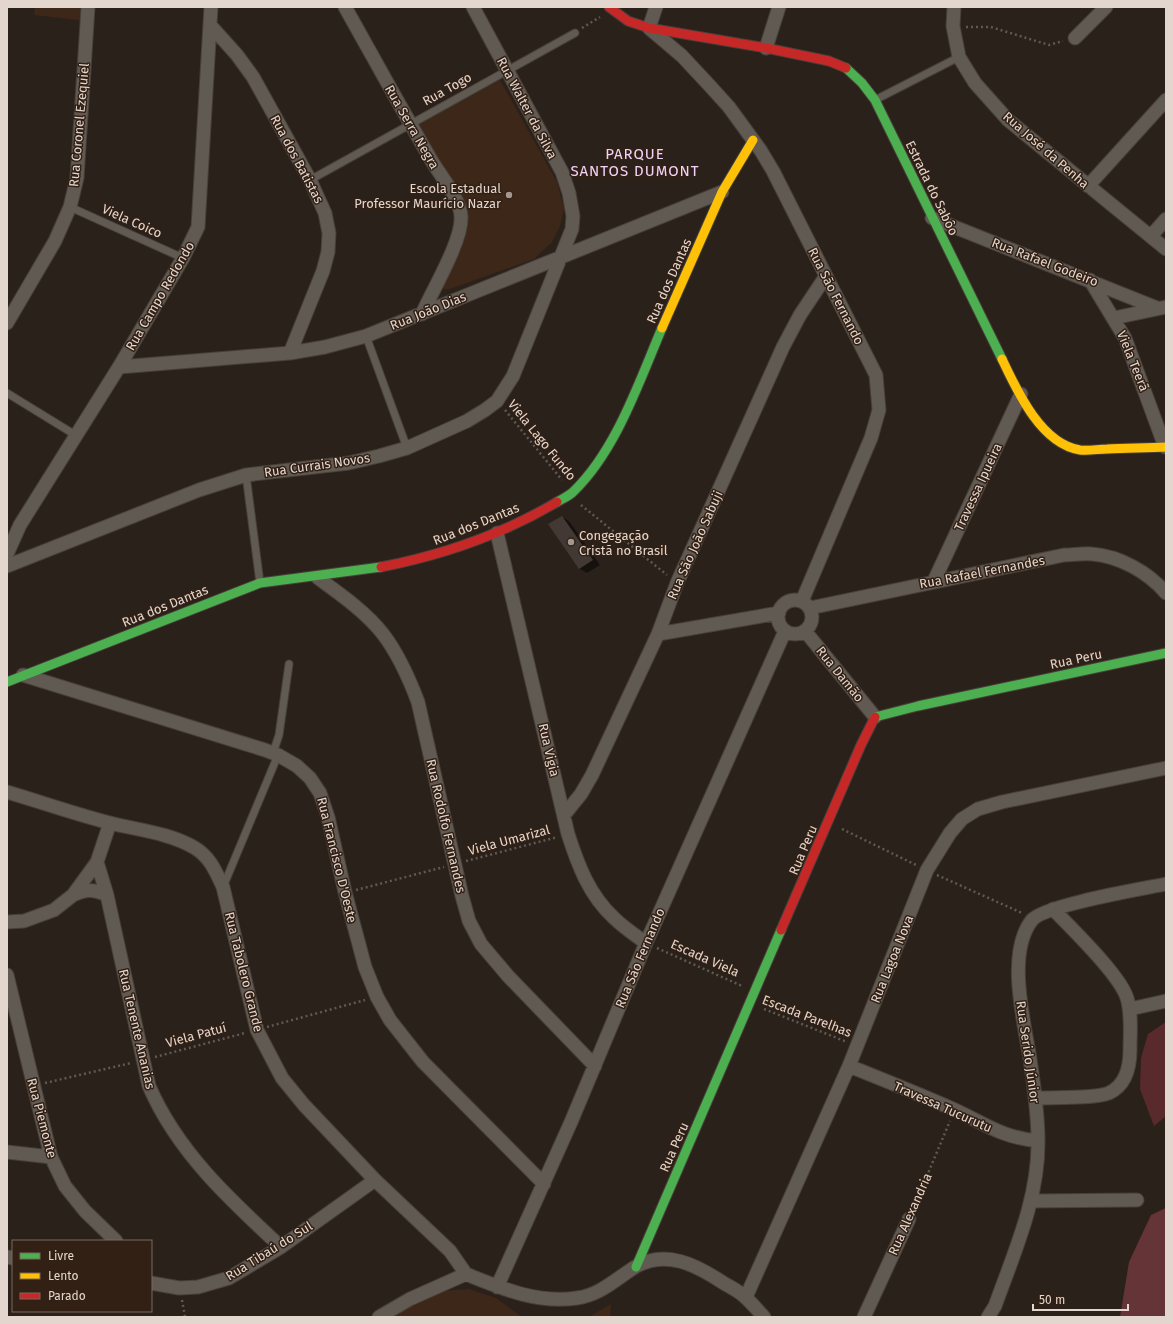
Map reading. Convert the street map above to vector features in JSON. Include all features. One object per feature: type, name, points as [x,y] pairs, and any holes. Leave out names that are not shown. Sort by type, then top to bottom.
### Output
[{"type":"street","name":"Rua Coronel Ezequiel","points":[[7,323],[56,241],[70,207],[77,178],[88,7]]},
{"type":"street","name":"Rua Campo Redondo","points":[[7,554],[20,525],[119,367],[183,258],[198,227],[211,7]]},
{"type":"street","name":"Rua Serra Negra","points":[[345,7],[439,174],[453,194],[461,216],[459,233],[422,314]]},
{"type":"street","name":"Rua Walter da Silva","points":[[473,7],[562,172],[569,193],[573,216],[572,229],[562,258]]},
{"type":"street","points":[[649,28],[656,7]]},
{"type":"street","points":[[766,48],[778,7]]},
{"type":"street","name":"Rua José da Penha","points":[[954,7],[953,26],[959,58],[975,83],[1008,120],[1166,249]]},
{"type":"street","points":[[1075,38],[1106,7]]},
{"type":"street","name":"Estrada do Sabôo","points":[[610,8],[628,21],[649,28],[812,57],[847,69],[862,83],[875,100],[932,218],[1021,394],[1044,429],[1056,440],[1067,446],[1080,450],[1166,447]]},
{"type":"street","name":"Rua dos Batistas","points":[[211,26],[237,55],[253,77],[310,180],[325,213],[329,233],[328,252],[324,270],[290,353]]},
{"type":"street","name":"Rua São Fernando","points":[[649,28],[682,56],[710,86],[753,140],[773,170],[876,375],[879,410],[871,438],[806,604]]},
{"type":"street","points":[[1088,186],[1166,100]]},
{"type":"street","name":"Rua dos Dantas","points":[[7,682],[260,583],[318,578],[364,571],[417,560],[497,532],[544,509],[572,493],[606,448],[623,418],[722,192],[738,162],[753,140]]},
{"type":"street","name":"Rua João Dias","points":[[119,367],[290,353],[325,347],[366,336],[722,192]]},
{"type":"street","name":"Rua Rafael Godeiro","points":[[932,218],[1161,307]]},
{"type":"street","points":[[1150,236],[1166,220]]},
{"type":"street","name":"Rua Currais Novos","points":[[7,566],[199,490],[246,475],[349,463],[407,448],[467,421],[497,401],[512,376],[562,258]]},
{"type":"street","name":"Rua São João Sabuji","points":[[564,815],[581,794],[592,775],[658,634],[677,583],[783,347],[804,309],[826,276]]},
{"type":"street","name":"Viela Teerã","points":[[1090,280],[1125,338],[1138,369],[1166,447]]},
{"type":"street","points":[[1114,318],[1161,307]]},
{"type":"street","name":"Travessa Ipueira","points":[[934,581],[1021,394]]},
{"type":"street","name":"Rua Vigia","points":[[497,532],[568,834],[585,882],[613,918],[646,943]]},
{"type":"street","name":"Rua Rafael Fernandes","points":[[806,604],[934,581],[1064,555],[1091,554],[1111,557],[1151,578],[1166,593]]},
{"type":"street","name":"Rua Rodolfo Fernandes","points":[[318,578],[365,615],[383,633],[408,675],[418,702],[469,921],[481,944],[508,976],[595,1066]]},
{"type":"street","points":[[797,600],[806,604],[812,618],[811,624],[805,631],[797,634],[785,631],[779,623],[780,609],[788,602],[797,600]]},
{"type":"street","points":[[658,634],[779,613]]},
{"type":"street","name":"Rua São Fernando","points":[[497,1287],[544,1184],[646,943],[785,631]]},
{"type":"street","name":"Rua Damão","points":[[805,631],[875,717]]},
{"type":"street","name":"Rua Peru","points":[[636,1267],[756,992],[861,744],[875,717],[918,706],[1166,653]]},
{"type":"street","name":"Rua Francisco D'Oeste","points":[[23,675],[276,754],[297,766],[310,778],[320,794],[365,967],[377,997],[390,1020],[423,1062],[544,1184]]},
{"type":"street","name":"Rua Lagoa Nova","points":[[746,1297],[849,1066],[927,870],[942,845],[962,819],[978,809],[1002,802],[1166,768]]},
{"type":"street","name":"Rua Tabolero Grande","points":[[7,792],[110,823],[167,836],[196,848],[206,856],[215,868],[223,887],[257,1030],[282,1078],[304,1105],[375,1180],[450,1251],[466,1274]]},
{"type":"street","points":[[73,895],[97,862],[110,823]]},
{"type":"street","name":"Rua Tenente Ananias","points":[[97,862],[107,895],[142,1060],[149,1086],[156,1103],[176,1137],[201,1168],[281,1247]]},
{"type":"street","name":"Rua Serido Júnior","points":[[988,1317],[995,1306],[1031,1201],[1038,1141],[1036,1098],[1020,990],[1019,966],[1021,944],[1026,930],[1033,919],[1053,909],[1166,884]]},
{"type":"street","points":[[7,922],[24,921],[54,910],[73,895],[85,890],[97,891],[107,895]]},
{"type":"street","points":[[1036,1098],[1107,1094],[1118,1088],[1128,1072],[1130,1060],[1130,1009],[1127,997],[1118,981],[1053,909]]},
{"type":"street","name":"Rua Piemonte","points":[[8,982],[32,1086],[51,1157],[65,1186],[109,1238]]},
{"type":"street","points":[[1130,1009],[1166,1001]]},
{"type":"street","name":"Travessa Tucurutu","points":[[849,1066],[955,1110],[1006,1135],[1018,1139],[1038,1141]]},
{"type":"street","points":[[7,1152],[51,1157]]},
{"type":"street","name":"Rua Tibaú do Sul","points":[[157,1284],[179,1288],[198,1287],[229,1278],[281,1247],[375,1180]]},
{"type":"street","points":[[1031,1201],[1137,1200]]},
{"type":"street","name":"Rua Alexandria","points":[[864,1317],[909,1218]]},
{"type":"street","points":[[379,1317],[416,1295],[466,1274],[497,1287],[534,1298],[557,1300],[578,1298],[597,1293],[636,1267],[653,1260],[668,1258],[685,1262],[703,1270],[746,1297],[764,1317]]},
{"type":"lane","name":"Rua Togo","points":[[310,180],[410,123],[575,33]]},
{"type":"lane","points":[[875,100],[959,58]]},
{"type":"lane","name":"Viela Coico","points":[[70,207],[183,258]]},
{"type":"lane","points":[[366,336],[407,448]]},
{"type":"lane","points":[[7,394],[77,436]]},
{"type":"lane","points":[[246,475],[260,583]]},
{"type":"lane","points":[[223,887],[276,754],[289,664]]},
{"type":"path","points":[[575,33],[610,8]]},
{"type":"path","points":[[953,26],[991,27],[1049,45],[1075,38]]},
{"type":"path","name":"Viela Lago Fundo","points":[[497,401],[579,503],[677,583]]},
{"type":"path","name":"Viela Umarizal","points":[[345,892],[568,834]]},
{"type":"path","name":"Escada Viela","points":[[646,943],[756,992]]},
{"type":"path","name":"Viela Patuí","points":[[32,1086],[142,1060],[377,997]]},
{"type":"path","name":"Escada Parelhas","points":[[750,1004],[857,1046]]},
{"type":"path","name":"Rua Alexandria","points":[[909,1218],[955,1110]]},
{"type":"path","points":[[179,1288],[185,1317]]},
{"type":"shaded area","points":[[35,7],[81,7],[79,20],[34,15]]},
{"type":"shaded area","name":"Escola Estadual Professor Maurício Nazar","points":[[500,80],[557,182],[564,209],[560,226],[552,242],[534,259],[450,289],[444,289],[441,286],[467,226],[465,207],[416,126]]},
{"type":"shaded area","points":[[1166,1022],[1166,1116],[1154,1126],[1140,1089],[1141,1058],[1148,1034]]},
{"type":"shaded area","points":[[1166,1208],[1166,1317],[1120,1317],[1129,1262],[1151,1215]]},
{"type":"shaded area","points":[[469,1289],[496,1298],[522,1317],[389,1317],[440,1291]]},
{"type":"shaded area","points":[[611,1304],[610,1317],[589,1317]]},
{"type":"building","name":"Congegação Cristã no Brasil","points":[[562,516],[593,560],[579,569],[548,524]]},
{"type":"traffic: fast","points":[[846,68],[862,83],[875,100],[1002,359]]},
{"type":"traffic: fast","points":[[557,502],[573,492],[602,457],[625,415],[662,328]]},
{"type":"traffic: fast","points":[[7,682],[260,583],[381,567]]},
{"type":"traffic: fast","points":[[875,717],[918,706],[1166,653]]},
{"type":"traffic: fast","points":[[636,1267],[781,930]]},
{"type":"traffic: slow","points":[[662,328],[722,192],[753,140]]},
{"type":"traffic: slow","points":[[1002,359],[1015,386],[1032,414],[1053,438],[1066,446],[1080,450],[1166,447]]},
{"type":"traffic: jam","points":[[609,7],[628,21],[649,28],[766,48],[829,61],[846,68]]},
{"type":"traffic: jam","points":[[381,567],[450,550],[472,542],[515,524],[557,502]]},
{"type":"traffic: jam","points":[[781,930],[861,745],[875,717]]},
{"type":"place","name":"Escola Estadual Professor Maurício Nazar","points":[[509,195]]},
{"type":"place","name":"Congegação Cristã no Brasil","points":[[571,542]]},
{"type":"district","name":"PARQUE SANTOS DUMONT","points":[[635,162]]}]
